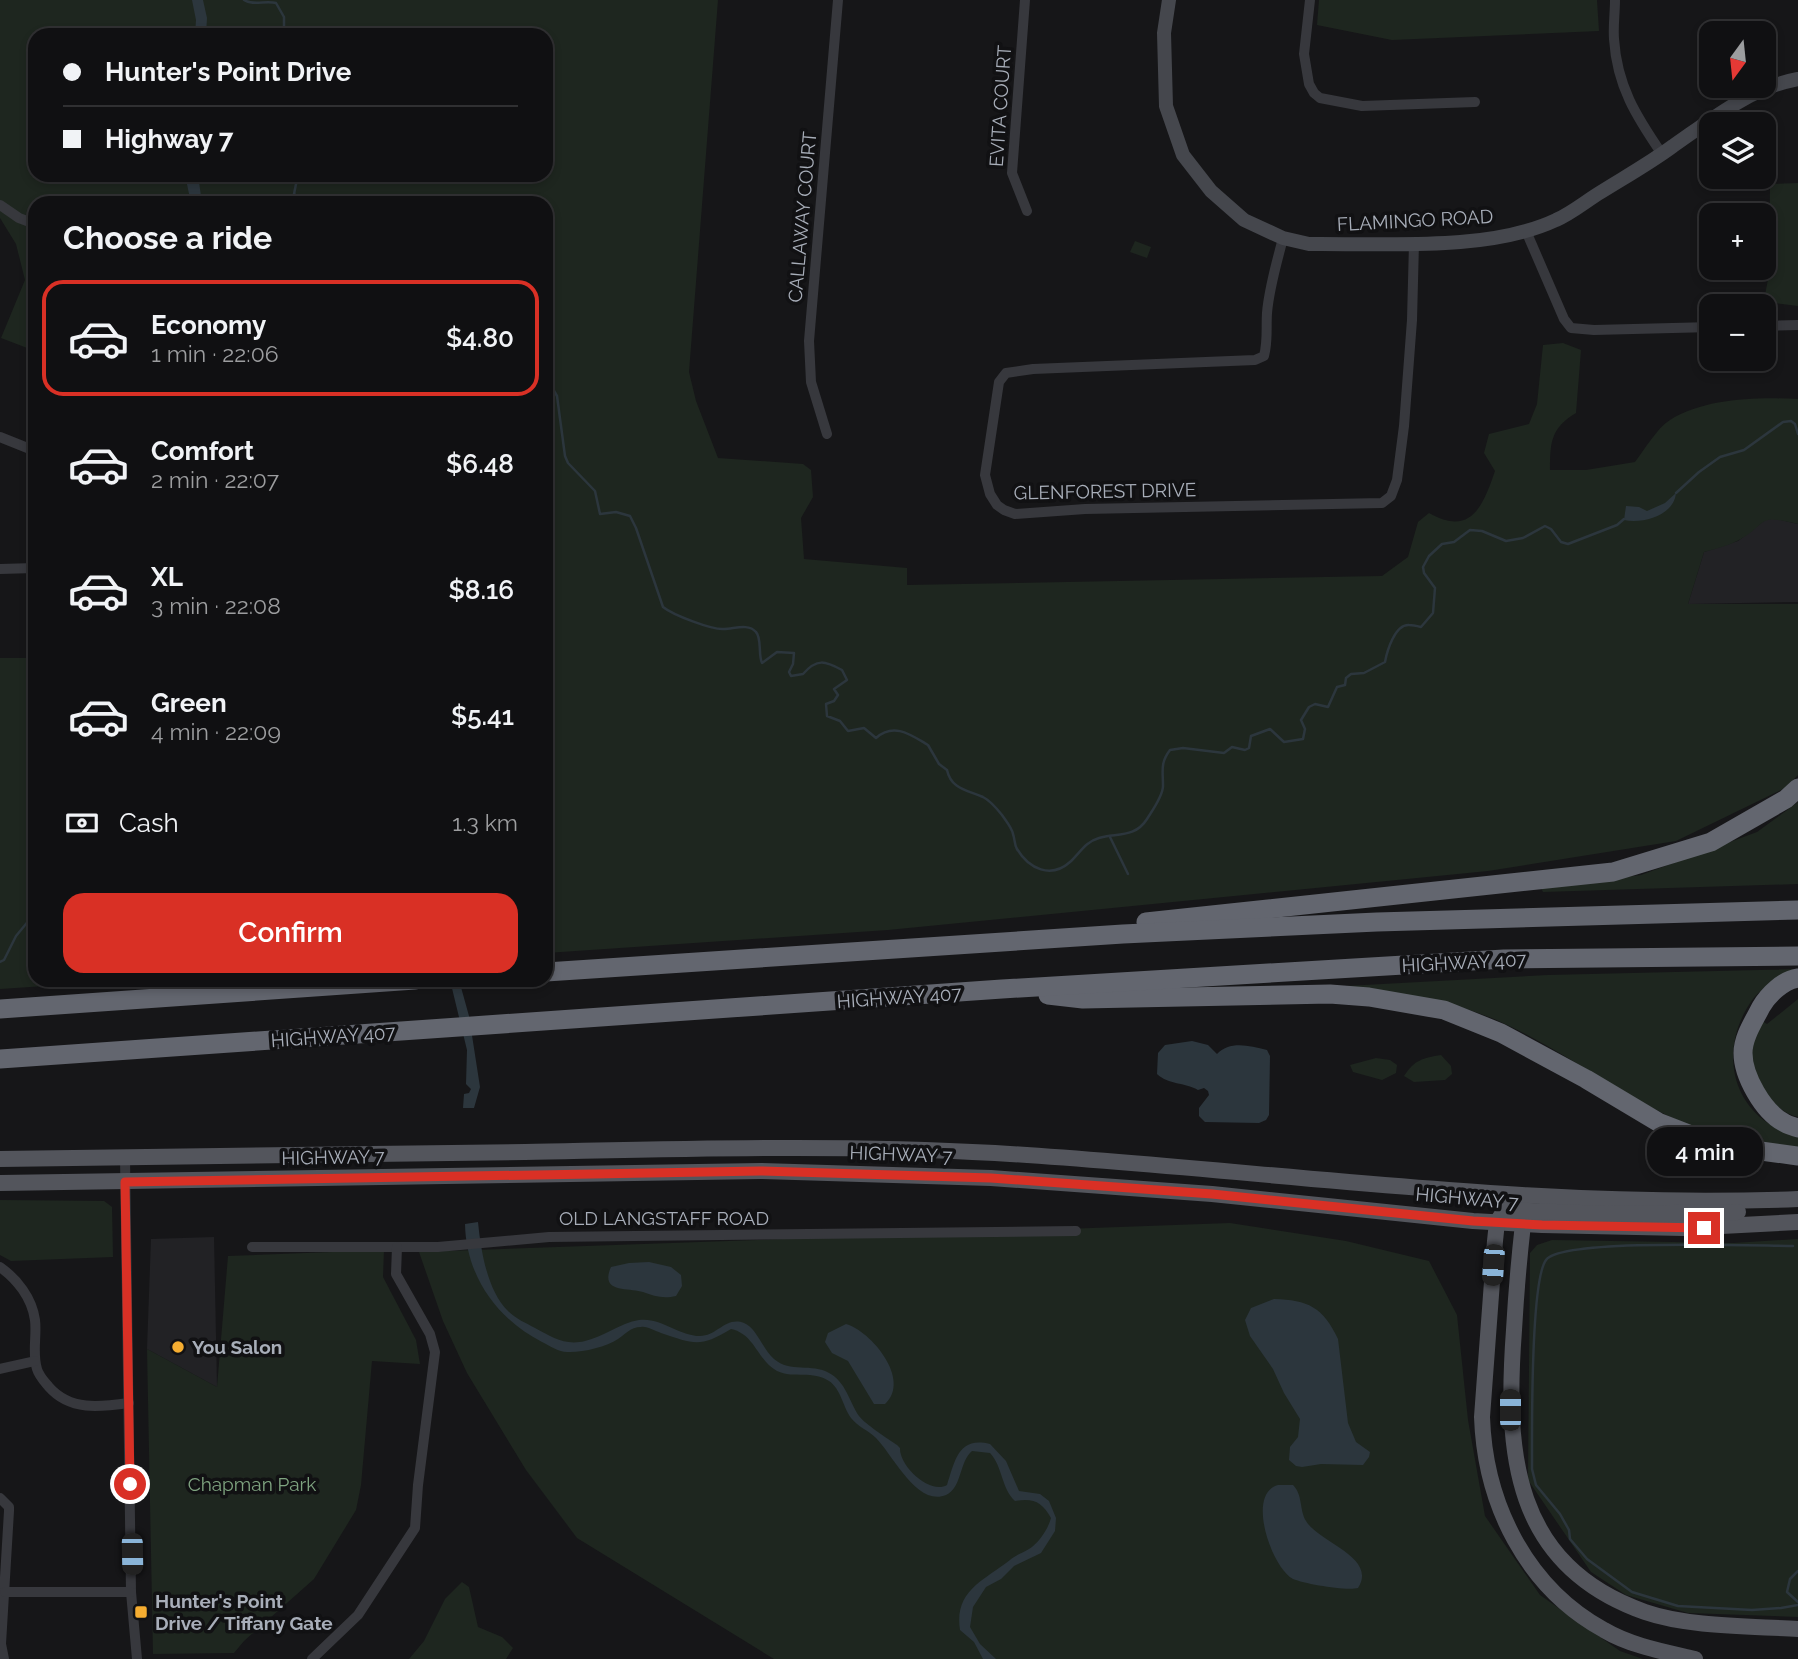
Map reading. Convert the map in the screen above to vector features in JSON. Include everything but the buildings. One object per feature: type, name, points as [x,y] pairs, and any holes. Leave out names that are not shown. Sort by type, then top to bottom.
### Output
[{"type":"highway","points":[[1045,939],[1171,918],[1408,896],[1613,872],[1711,842],[1786,799],[1798,788]]},
{"type":"highway","points":[[553,972],[1045,939],[1377,922],[1798,910]]},
{"type":"highway","name":"HIGHWAY 407","points":[[0,1059],[1002,989],[1504,959],[1798,956]]},
{"type":"highway","points":[[1798,978],[1768,995],[1747,1035],[1743,1053],[1749,1081],[1761,1102],[1782,1122],[1798,1128]]},
{"type":"highway","points":[[0,1009],[317,987]]},
{"type":"highway","points":[[1002,989],[1083,999],[1330,994],[1369,997],[1444,1010],[1501,1033],[1658,1122],[1717,1145],[1798,1156]]},
{"type":"main road","name":"HIGHWAY 7","points":[[0,1159],[757,1148],[991,1153],[1278,1175],[1517,1210],[1683,1228],[1798,1222]]},
{"type":"main road","name":"HIGHWAY 7","points":[[0,1183],[761,1171],[991,1178],[1212,1194],[1497,1223]]},
{"type":"main road","points":[[1695,1659],[1653,1649],[1605,1631],[1572,1609],[1536,1572],[1510,1534],[1498,1508],[1489,1478],[1482,1417],[1497,1223],[1505,1210],[1606,1214],[1716,1213],[1771,1209],[1798,1199]]},
{"type":"main road","points":[[1517,1210],[1511,1423],[1515,1464],[1522,1490],[1543,1533],[1569,1566],[1592,1586],[1613,1599],[1647,1613],[1684,1621],[1798,1629]]},
{"type":"street","name":"CALLAWAY COURT","points":[[827,434],[811,382],[809,341],[838,0]]},
{"type":"street","name":"EVITA COURT","points":[[1025,0],[1012,173],[1027,211]]},
{"type":"street","name":"FLAMINGO ROAD","points":[[1169,0],[1164,33],[1166,106],[1182,155],[1210,191],[1244,220],[1283,238],[1309,244],[1481,240],[1526,231],[1557,220],[1752,94],[1798,79]]},
{"type":"street","points":[[1310,0],[1304,54],[1309,84],[1320,98],[1362,106],[1475,102]]},
{"type":"street","points":[[1615,0],[1614,37],[1618,73],[1634,113],[1662,154]]},
{"type":"street","points":[[0,205],[28,221]]},
{"type":"street","points":[[1526,231],[1564,318],[1571,328],[1594,330],[1699,327]]},
{"type":"street","name":"GLENFOREST DRIVE","points":[[1283,238],[1270,292],[1264,356],[1255,360],[1033,369],[1006,373],[999,382],[995,399],[985,475],[996,505],[1015,514],[1085,509],[1382,503],[1391,496],[1397,480],[1412,320],[1414,243]]},
{"type":"street","points":[[1776,326],[1798,325]]},
{"type":"street","points":[[0,437],[28,448]]},
{"type":"street","points":[[0,569],[28,568]]},
{"type":"street","points":[[125,1157],[131,1592],[137,1659]]},
{"type":"street","name":"OLD LANGSTAFF ROAD","points":[[252,1247],[397,1247],[485,1244],[549,1237],[1076,1231]]},
{"type":"street","points":[[312,1659],[358,1615],[415,1528],[435,1352],[430,1334],[396,1274],[397,1247]]},
{"type":"street","points":[[0,1267],[17,1281],[31,1304],[35,1320],[36,1361],[41,1378],[61,1399],[86,1406],[130,1404]]},
{"type":"street","points":[[0,1369],[36,1361]]},
{"type":"street","points":[[0,1497],[9,1507],[1,1644],[4,1659]]},
{"type":"street","points":[[5,1592],[131,1592]]},
{"type":"shaded area","points":[[192,0],[203,0],[206,28],[195,28]]},
{"type":"shaded area","points":[[186,182],[199,182],[201,196],[190,196]]},
{"type":"shaded area","points":[[1676,493],[1670,507],[1656,517],[1639,521],[1624,520],[1626,506],[1647,511],[1665,503]]},
{"type":"shaded area","points":[[1773,518],[1798,524],[1798,602],[1688,604],[1704,552],[1738,541],[1765,520]]},
{"type":"shaded area","points":[[452,987],[461,987],[469,1016],[480,1087],[474,1108],[463,1108],[464,1094],[471,1089],[466,1084],[467,1050]]},
{"type":"shaded area","points":[[1192,1041],[1208,1045],[1217,1054],[1233,1046],[1267,1050],[1270,1056],[1269,1115],[1266,1120],[1259,1123],[1205,1122],[1199,1116],[1199,1108],[1209,1095],[1208,1091],[1172,1082],[1157,1074],[1158,1053],[1165,1045]]},
{"type":"shaded area","points":[[478,1222],[486,1269],[501,1302],[514,1316],[553,1337],[571,1342],[585,1341],[639,1320],[655,1321],[700,1336],[732,1322],[744,1323],[780,1363],[822,1370],[835,1377],[859,1416],[897,1445],[910,1470],[932,1486],[947,1485],[959,1452],[964,1447],[979,1442],[990,1444],[1006,1461],[1019,1491],[1040,1494],[1049,1501],[1056,1518],[1055,1531],[1041,1553],[1014,1566],[1001,1579],[986,1587],[973,1607],[970,1627],[980,1644],[996,1659],[983,1659],[974,1642],[960,1630],[961,1606],[966,1596],[981,1581],[1036,1543],[1051,1518],[1037,1502],[1015,1501],[1010,1496],[990,1453],[972,1451],[951,1492],[935,1497],[925,1494],[906,1477],[876,1438],[851,1418],[833,1384],[817,1376],[777,1371],[746,1336],[731,1329],[704,1342],[689,1342],[646,1327],[637,1327],[613,1342],[593,1349],[564,1352],[554,1349],[511,1321],[487,1294],[471,1261],[467,1243],[465,1224]]},
{"type":"shaded area","points":[[214,1237],[217,1387],[147,1349],[151,1239]]},
{"type":"shaded area","points":[[649,1262],[671,1267],[681,1275],[682,1286],[676,1296],[655,1296],[618,1288],[609,1282],[611,1267]]},
{"type":"shaded area","points":[[1274,1299],[1296,1301],[1313,1307],[1326,1319],[1338,1339],[1348,1423],[1356,1442],[1370,1452],[1363,1465],[1321,1464],[1302,1467],[1289,1460],[1290,1447],[1298,1437],[1300,1419],[1273,1369],[1250,1336],[1245,1320],[1251,1308]]},
{"type":"shaded area","points":[[846,1324],[856,1328],[876,1346],[891,1370],[894,1382],[892,1394],[885,1404],[874,1404],[848,1361],[832,1353],[825,1342],[828,1333]]},
{"type":"shaded area","points":[[1278,1485],[1293,1485],[1298,1493],[1302,1512],[1312,1529],[1354,1559],[1360,1567],[1362,1577],[1358,1588],[1335,1588],[1307,1583],[1293,1579],[1285,1572],[1270,1546],[1263,1515],[1264,1501],[1269,1491]]},
{"type":"green space","points":[[0,0],[718,0],[689,372],[696,401],[718,458],[803,464],[811,470],[813,497],[801,518],[804,559],[907,568],[907,585],[1382,576],[1408,557],[1418,522],[1429,513],[1443,520],[1455,521],[1465,519],[1480,506],[1495,471],[1484,453],[1489,434],[1529,424],[1537,404],[1543,345],[1563,343],[1581,350],[1576,413],[1557,430],[1551,451],[1550,470],[1586,470],[1635,462],[1665,424],[1699,407],[1732,400],[1798,399],[1798,524],[1768,520],[1737,541],[1704,552],[1688,604],[1798,604],[1798,775],[1785,788],[1676,841],[1488,871],[888,930],[553,953],[553,196],[28,196],[28,348],[1,338],[25,280],[16,244],[0,218]]},
{"type":"green space","points":[[1319,0],[1597,0],[1599,31],[1392,40],[1317,25]]},
{"type":"green space","points":[[1798,183],[1798,306],[1776,303],[1776,294],[1765,294],[1768,280],[1776,280],[1776,203],[1770,203],[1770,189],[1776,189],[1776,184]]},
{"type":"green space","points":[[1135,241],[1151,247],[1147,258],[1130,252]]},
{"type":"green space","points":[[0,658],[28,658],[28,987],[30,987],[0,989]]},
{"type":"green space","points":[[1798,802],[1798,884],[1543,892],[1541,888],[1641,875],[1757,832]]},
{"type":"green space","points":[[1798,969],[1768,985],[1753,999],[1737,1031],[1734,1065],[1743,1097],[1754,1111],[1771,1125],[1798,1135],[1798,1149],[1735,1141],[1704,1131],[1645,1103],[1532,1038],[1482,1014],[1439,1002],[1327,987],[1548,975]]},
{"type":"green space","points":[[1798,999],[1798,1117],[1778,1107],[1762,1089],[1752,1067],[1750,1045],[1759,1019],[1767,1024]]},
{"type":"green space","points":[[1441,1055],[1451,1066],[1452,1074],[1445,1080],[1414,1082],[1404,1076],[1411,1066],[1429,1057]]},
{"type":"green space","points":[[1376,1058],[1390,1060],[1397,1065],[1396,1073],[1382,1080],[1353,1072],[1350,1065]]},
{"type":"green space","points":[[0,1200],[104,1201],[112,1207],[113,1257],[11,1261],[0,1255]]},
{"type":"green space","points":[[1230,1223],[1346,1241],[1429,1261],[1457,1315],[1468,1420],[1485,1516],[1540,1595],[1620,1651],[1643,1659],[774,1659],[577,1538],[526,1470],[467,1373],[443,1321],[419,1252]]},
{"type":"green space","points":[[1798,1239],[1798,1617],[1688,1613],[1626,1595],[1591,1572],[1528,1480],[1530,1253],[1537,1245],[1552,1240],[1733,1243]]},
{"type":"green space","name":"Chapman Park","points":[[384,1250],[383,1277],[416,1340],[420,1364],[372,1361],[361,1485],[356,1510],[314,1579],[234,1653],[153,1654],[147,1349],[217,1387],[228,1256]]},
{"type":"green space","points":[[462,1582],[469,1587],[478,1627],[502,1637],[513,1648],[506,1659],[409,1659],[424,1641],[445,1599]]},
{"type":"waterway","points":[[244,0],[251,3],[276,3],[284,17],[284,28]]},
{"type":"waterway","points":[[297,182],[294,194],[297,196]]},
{"type":"waterway","points":[[553,389],[557,396],[568,463],[595,491],[600,514],[616,512],[630,516],[663,607],[711,627],[753,629],[759,638],[762,663],[777,652],[794,653],[789,672],[791,676],[803,674],[817,663],[842,670],[847,680],[834,689],[838,695],[834,701],[826,704],[827,716],[840,721],[848,731],[864,728],[876,738],[889,731],[902,732],[928,745],[956,785],[985,798],[1000,813],[1011,829],[1016,847],[1022,856],[1034,866],[1048,871],[1063,867],[1094,840],[1125,834],[1142,825],[1161,794],[1163,763],[1170,750],[1183,748],[1224,753],[1232,747],[1245,750],[1249,748],[1251,736],[1270,729],[1284,742],[1303,739],[1305,729],[1301,720],[1309,707],[1315,704],[1328,707],[1337,687],[1345,685],[1346,678],[1351,674],[1364,673],[1385,662],[1392,639],[1400,629],[1409,625],[1421,627],[1433,613],[1435,588],[1424,573],[1423,567],[1429,556],[1442,544],[1454,542],[1470,530],[1482,531],[1506,541],[1523,538],[1545,526],[1551,529],[1561,542],[1568,544],[1617,525],[1624,519]]},
{"type":"waterway","points":[[1676,493],[1720,457],[1744,450],[1783,422],[1791,421],[1795,424],[1798,434]]},
{"type":"waterway","points":[[1110,837],[1128,874]]},
{"type":"waterway","points":[[0,962],[4,960],[16,936],[28,921]]},
{"type":"waterway","points":[[1793,1246],[1622,1246],[1560,1253],[1546,1260],[1537,1295],[1535,1322],[1532,1469],[1536,1485],[1560,1514],[1569,1530],[1570,1539],[1587,1559],[1632,1592],[1678,1606],[1752,1610],[1798,1605]]},
{"type":"waterway","points":[[1798,1571],[1790,1579],[1787,1592],[1798,1602]]},
{"type":"place","name":"You Salon","points":[[178,1347]]},
{"type":"place","name":"Hunter's Point Drive / Tiffany Gate","points":[[141,1612]]},
{"type":"route","points":[[130,1484],[125,1182],[761,1171],[991,1178],[1212,1194],[1473,1221],[1704,1228]]}]
